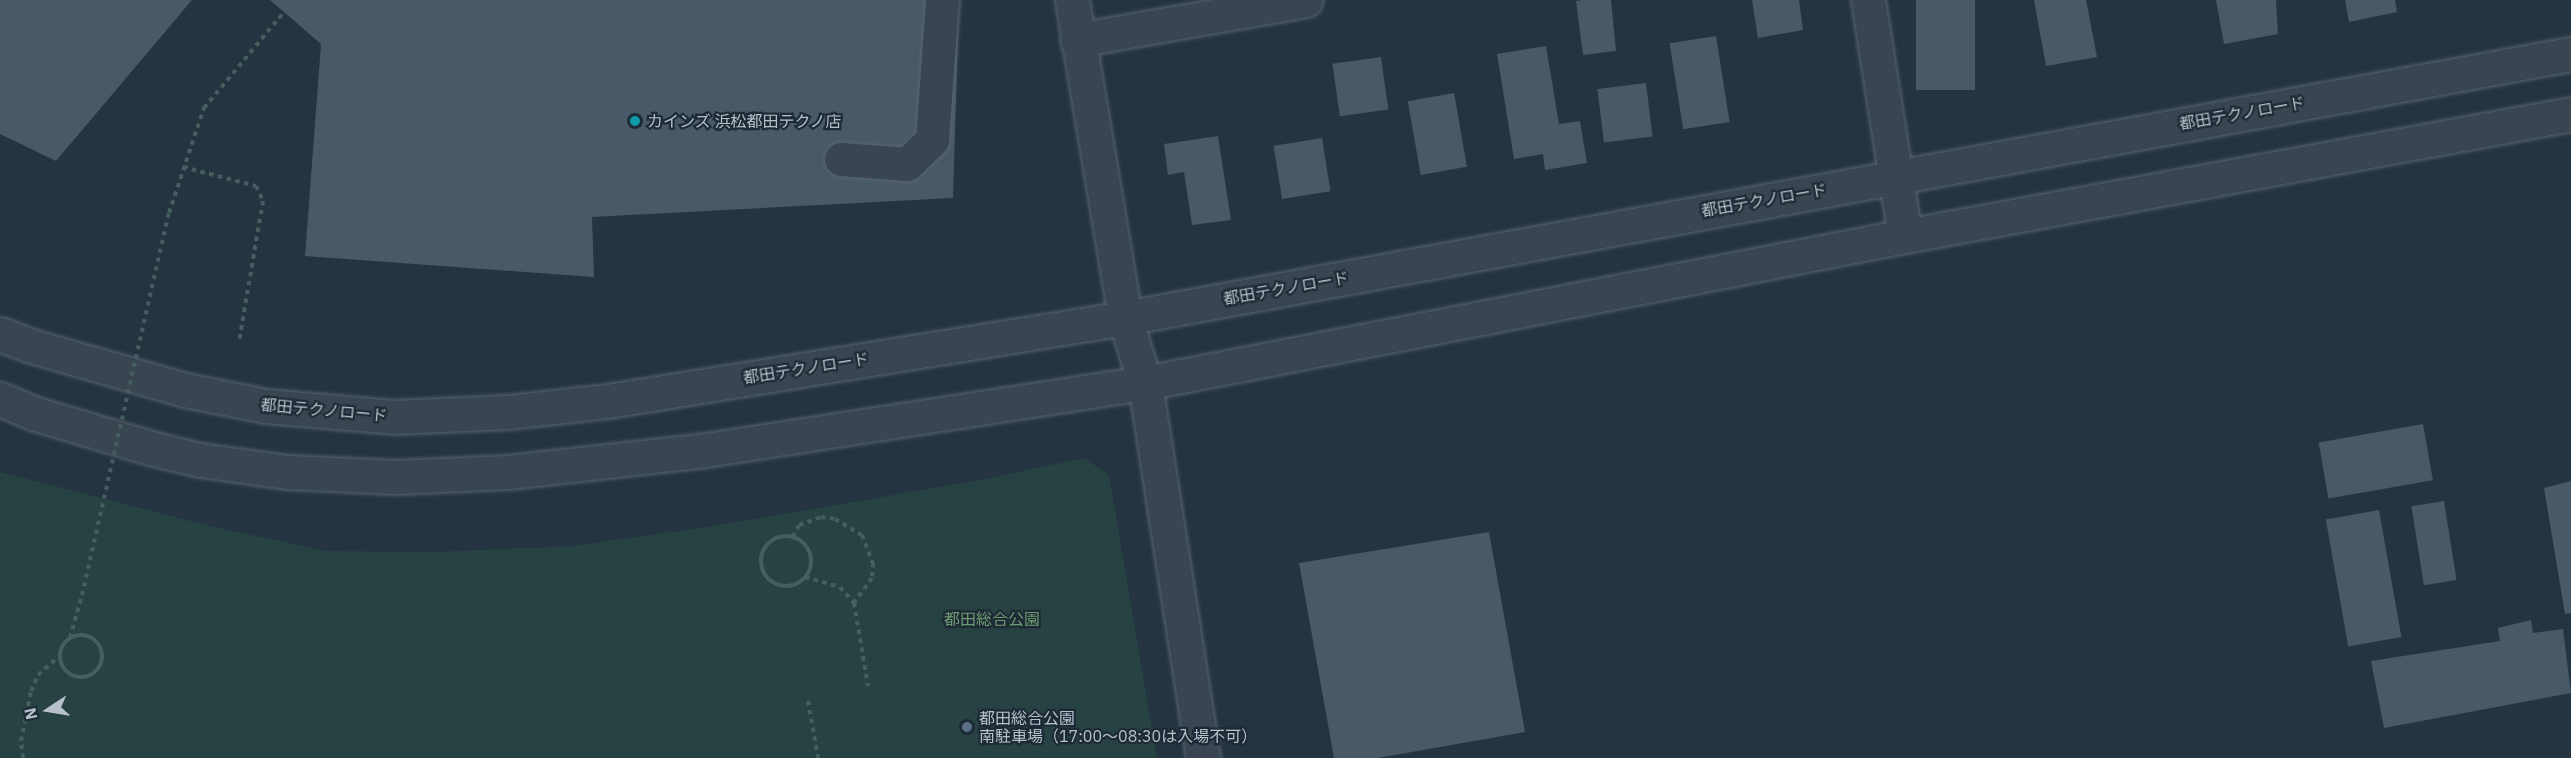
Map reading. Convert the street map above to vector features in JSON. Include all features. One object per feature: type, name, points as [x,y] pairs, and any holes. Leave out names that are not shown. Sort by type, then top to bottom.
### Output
[{"type":"street","points":[[841,159],[907,164],[932,140],[942,0]]},
{"type":"street","points":[[1072,0],[1125,318],[1145,383],[1203,758]]},
{"type":"street","points":[[1077,40],[1306,0]]},
{"type":"street","points":[[1868,0],[1905,236]]},
{"type":"street","name":"都田テクノロード","points":[[0,334],[28,345],[185,390],[266,406],[394,417],[508,412],[608,401],[1125,318],[2571,54]]},
{"type":"street","points":[[0,399],[36,414],[200,460],[288,472],[396,477],[508,472],[699,451],[1145,383],[1905,236],[2571,114]]},
{"type":"path","points":[[23,758],[21,741],[31,691],[38,675],[60,655],[70,638],[82,595],[169,213],[183,167],[204,108],[284,12]]},
{"type":"path","points":[[183,167],[256,186],[263,201],[239,342]]},
{"type":"path","points":[[793,537],[799,525],[821,517],[835,519],[862,534],[873,563],[872,578],[854,603]]},
{"type":"path","points":[[793,537],[810,554],[812,562],[806,577]]},
{"type":"path","points":[[793,537],[770,542],[761,565],[769,580],[784,586],[806,577],[840,587],[854,603],[868,686]]},
{"type":"path","points":[[60,655],[64,668],[75,676],[89,676],[99,667],[101,654],[96,642],[84,635],[70,638]]},
{"type":"path","points":[[808,701],[818,758]]},
{"type":"green space","name":"都田総合公園","points":[[1084,458],[1109,475],[1157,758],[0,758],[0,472],[214,527],[326,551],[435,552],[572,546],[707,527],[975,481]]},
{"type":"building","points":[[0,0],[192,0],[56,161],[0,134]]},
{"type":"building","name":"カインズ 浜松都田テクノ店","points":[[270,0],[959,0],[953,198],[592,217],[594,277],[305,256],[321,44]]},
{"type":"building","points":[[1611,0],[1616,51],[1583,55],[1576,1]]},
{"type":"building","points":[[1752,0],[1799,0],[1803,30],[1758,38]]},
{"type":"building","points":[[1916,0],[1975,0],[1975,90],[1916,90]]},
{"type":"building","points":[[2034,0],[2086,0],[2097,57],[2046,66]]},
{"type":"building","points":[[2216,0],[2276,0],[2278,34],[2224,44]]},
{"type":"building","points":[[2345,0],[2395,0],[2397,12],[2349,22]]},
{"type":"building","points":[[1716,36],[1730,122],[1683,129],[1670,43]]},
{"type":"building","points":[[1546,46],[1559,124],[1580,121],[1587,163],[1545,170],[1543,154],[1514,159],[1497,54]]},
{"type":"building","points":[[1381,57],[1388,109],[1340,116],[1332,64]]},
{"type":"building","points":[[1646,83],[1653,137],[1604,143],[1597,89]]},
{"type":"building","points":[[1454,93],[1467,167],[1421,175],[1408,101]]},
{"type":"building","points":[[1218,136],[1231,220],[1192,225],[1184,172],[1168,175],[1164,144]]},
{"type":"building","points":[[1322,138],[1330,191],[1282,199],[1274,146]]},
{"type":"building","points":[[2423,424],[2433,480],[2329,499],[2319,442]]},
{"type":"building","points":[[2571,481],[2571,613],[2565,614],[2544,488]]},
{"type":"building","points":[[2444,501],[2457,580],[2424,585],[2411,506]]},
{"type":"building","points":[[2379,510],[2401,637],[2348,646],[2326,519]]},
{"type":"building","points":[[1489,532],[1525,732],[1378,758],[1334,758],[1299,563]]},
{"type":"building","points":[[2531,620],[2533,633],[2563,629],[2571,693],[2384,728],[2371,661],[2500,641],[2498,628]]},
{"type":"place","name":"カインズ 浜松都田テクノ店","points":[[635,121]]},
{"type":"place","name":"都田総合公園 南駐車場（17:00～08:30は入場不可）","points":[[967,727]]}]
